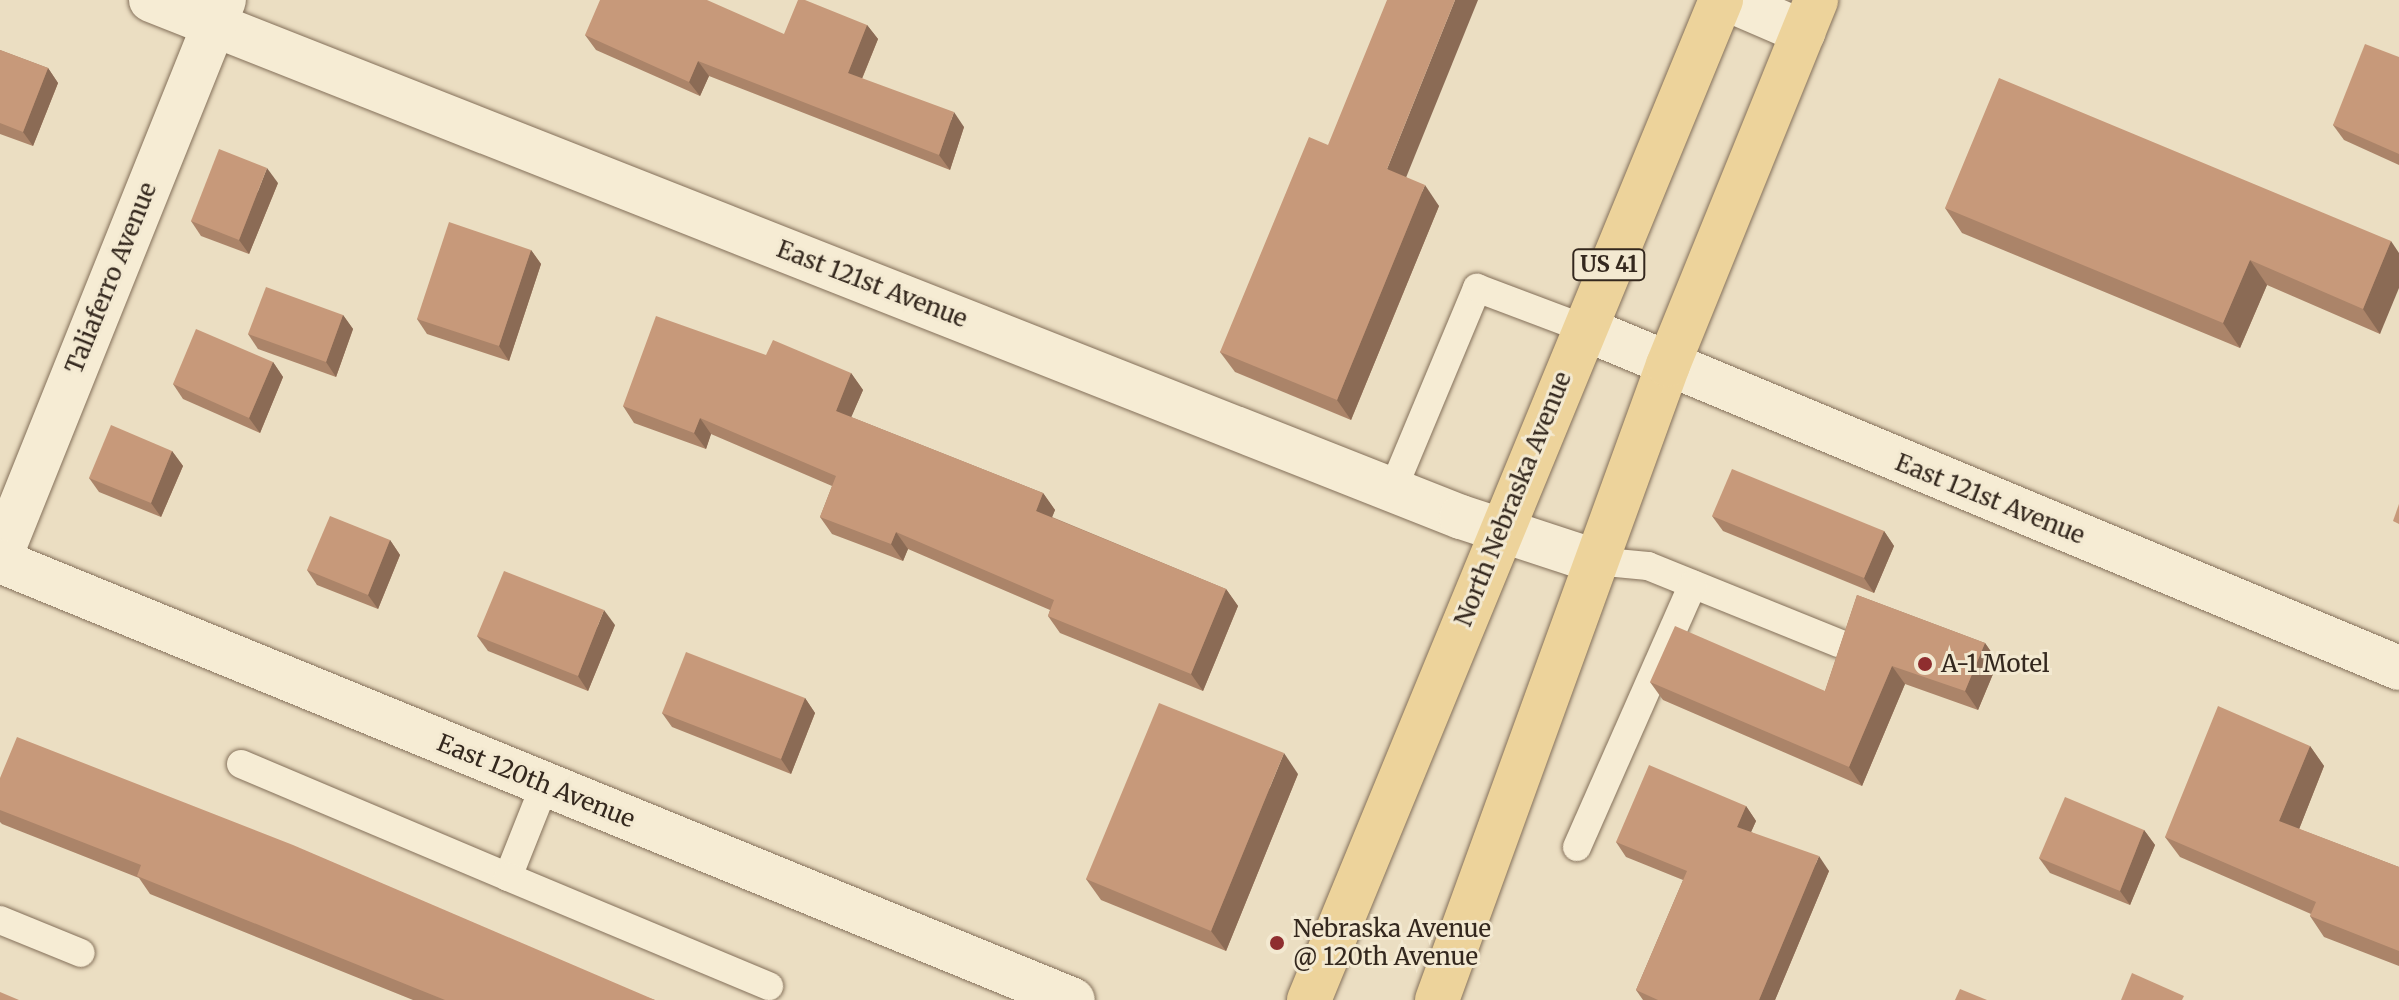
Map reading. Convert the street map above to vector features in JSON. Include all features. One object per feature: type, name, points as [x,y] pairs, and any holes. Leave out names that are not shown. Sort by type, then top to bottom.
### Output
[{"type":"main road","name":"North Nebraska Avenue","points":[[1309,1000],[1583,328],[1721,0]]},
{"type":"main road","points":[[1437,1000],[1668,365],[1810,16]]},
{"type":"street","name":"East 121st Avenue","points":[[151,0],[218,12],[1393,489],[1501,532],[1595,561]]},
{"type":"street","points":[[1729,0],[1810,16]]},
{"type":"street","name":"Taliaferro Avenue","points":[[0,559],[218,12]]},
{"type":"street","name":"East 121st Avenue","points":[[1583,328],[2399,668]]},
{"type":"street","name":"East 120th Avenue","points":[[0,559],[1054,996]]},
{"type":"lane","points":[[1393,489],[1477,288],[1583,328]]},
{"type":"lane","points":[[1595,561],[1648,566],[1839,643]]},
{"type":"lane","points":[[1577,847],[1693,584]]},
{"type":"lane","points":[[241,764],[769,986]]},
{"type":"lane","points":[[508,877],[545,784]]},
{"type":"lane","points":[[0,920],[81,953]]},
{"type":"building","points":[[600,0],[707,0],[784,34],[798,0],[805,0],[867,25],[848,73],[954,112],[939,155],[698,61],[689,82],[585,35]]},
{"type":"building","points":[[1387,0],[1455,0],[1387,169],[1425,185],[1337,400],[1220,352],[1309,137],[1328,145]]},
{"type":"building","points":[[2365,44],[2399,57],[2399,154],[2333,125]]},
{"type":"building","points":[[0,50],[48,68],[23,132],[0,123]]},
{"type":"building","points":[[1999,78],[2391,241],[2363,309],[2250,260],[2223,323],[1945,208]]},
{"type":"building","points":[[219,149],[267,168],[239,240],[191,221]]},
{"type":"building","points":[[449,222],[531,250],[499,346],[417,319]]},
{"type":"building","points":[[266,287],[343,315],[326,362],[248,334]]},
{"type":"building","points":[[656,316],[766,355],[773,340],[851,373],[836,411],[1043,493],[1036,511],[1226,589],[1191,674],[1048,616],[1054,600],[896,532],[891,544],[820,517],[836,476],[700,418],[694,433],[623,406]]},
{"type":"building","points":[[196,329],[273,362],[249,418],[173,384]]},
{"type":"building","points":[[111,425],[172,451],[151,503],[89,478]]},
{"type":"building","points":[[1732,469],[1884,531],[1864,578],[1712,516]]},
{"type":"building","points":[[2399,504],[2399,524],[2393,521]]},
{"type":"building","points":[[330,516],[390,540],[368,595],[307,570]]},
{"type":"building","points":[[504,571],[604,610],[578,676],[477,636]]},
{"type":"building","points":[[1857,595],[1985,643],[1965,691],[1892,666],[1849,767],[1650,682],[1675,626],[1825,691]]},
{"type":"building","points":[[686,652],[805,698],[781,759],[662,713]]},
{"type":"building","points":[[1159,703],[1284,753],[1211,931],[1086,879]]},
{"type":"building","points":[[2218,706],[2310,746],[2279,821],[2399,867],[2399,951],[2310,916],[2316,902],[2165,837]]},
{"type":"building","points":[[17,737],[293,845],[655,1000],[445,1000],[137,876],[141,865],[0,810],[0,778]]},
{"type":"building","points":[[1649,765],[1746,806],[1737,827],[1819,856],[1759,1000],[1658,1000],[1636,990],[1687,871],[1616,842]]},
{"type":"building","points":[[2065,797],[2144,830],[2120,891],[2039,858]]},
{"type":"building","points":[[2132,973],[2184,996],[2182,1000],[2121,1000]]},
{"type":"building","points":[[1960,989],[1987,1000],[1955,1000]]},
{"type":"building","points":[[0,992],[19,1000],[0,1000]]},
{"type":"place","name":"A-1 Motel","points":[[1925,664]]},
{"type":"place","name":"Nebraska Avenue @ 120th Avenue","points":[[1277,943]]}]
